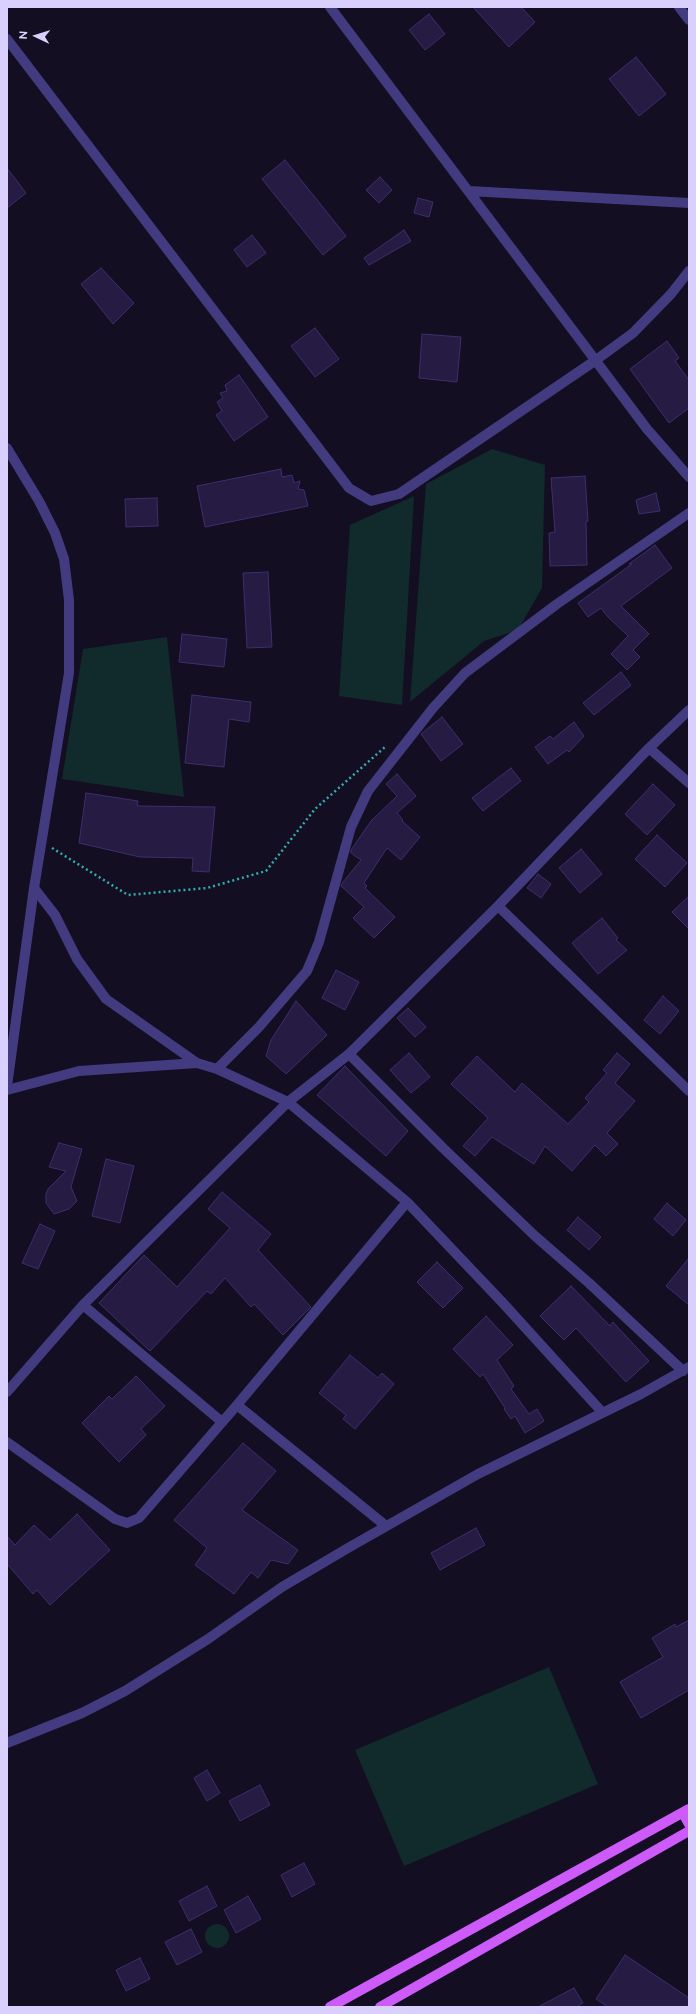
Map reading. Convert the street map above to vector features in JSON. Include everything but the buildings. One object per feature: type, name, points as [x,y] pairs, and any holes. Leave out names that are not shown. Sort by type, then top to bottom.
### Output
[{"type":"main road","points":[[330,2007],[686,1811],[689,1824]]},
{"type":"main road","points":[[380,2007],[689,1832]]},
{"type":"street","points":[[330,7],[647,429],[689,477]]},
{"type":"street","points":[[679,7],[689,20]]},
{"type":"street","points":[[7,39],[349,488],[370,501],[399,494],[596,360],[633,332],[671,294],[689,271]]},
{"type":"street","points":[[469,191],[689,202]]},
{"type":"street","points":[[7,1086],[34,888],[68,673],[69,600],[64,559],[55,533],[8,452]]},
{"type":"street","points":[[217,1069],[259,1027],[308,971],[319,942],[351,827],[368,791],[433,708],[466,673],[557,604],[689,513]]},
{"type":"street","points":[[7,1392],[83,1305],[288,1102],[349,1054],[498,906],[649,748],[689,710]]},
{"type":"street","points":[[649,748],[689,783]]},
{"type":"street","points":[[34,888],[55,915],[77,959],[106,999],[197,1063],[217,1069],[288,1102],[407,1202],[502,1302],[602,1412]]},
{"type":"street","points":[[498,906],[689,1092]]},
{"type":"street","points":[[7,1743],[82,1713],[125,1691],[208,1639],[282,1587],[386,1526],[478,1474],[686,1369],[512,1214],[349,1054]]},
{"type":"street","points":[[7,1090],[79,1071],[197,1063]]},
{"type":"street","points":[[7,1442],[115,1519],[127,1523],[138,1518],[222,1422],[407,1202]]},
{"type":"street","points":[[83,1305],[222,1422]]},
{"type":"street","points":[[236,1405],[386,1526]]},
{"type":"path","points":[[42,841],[128,895],[207,888],[222,884],[266,871],[315,809],[366,761],[391,742]]},
{"type":"green space","points":[[492,449],[545,465],[542,588],[518,630],[484,641],[410,702],[426,484]]},
{"type":"green space","points":[[414,496],[402,705],[339,696],[350,525]]},
{"type":"green space","points":[[167,637],[184,797],[62,779],[83,649]]},
{"type":"green space","points":[[549,1667],[598,1784],[404,1866],[355,1750]]},
{"type":"green space","points":[[217,1924],[226,1927],[229,1936],[226,1945],[217,1948],[208,1945],[205,1936],[208,1927]]}]
